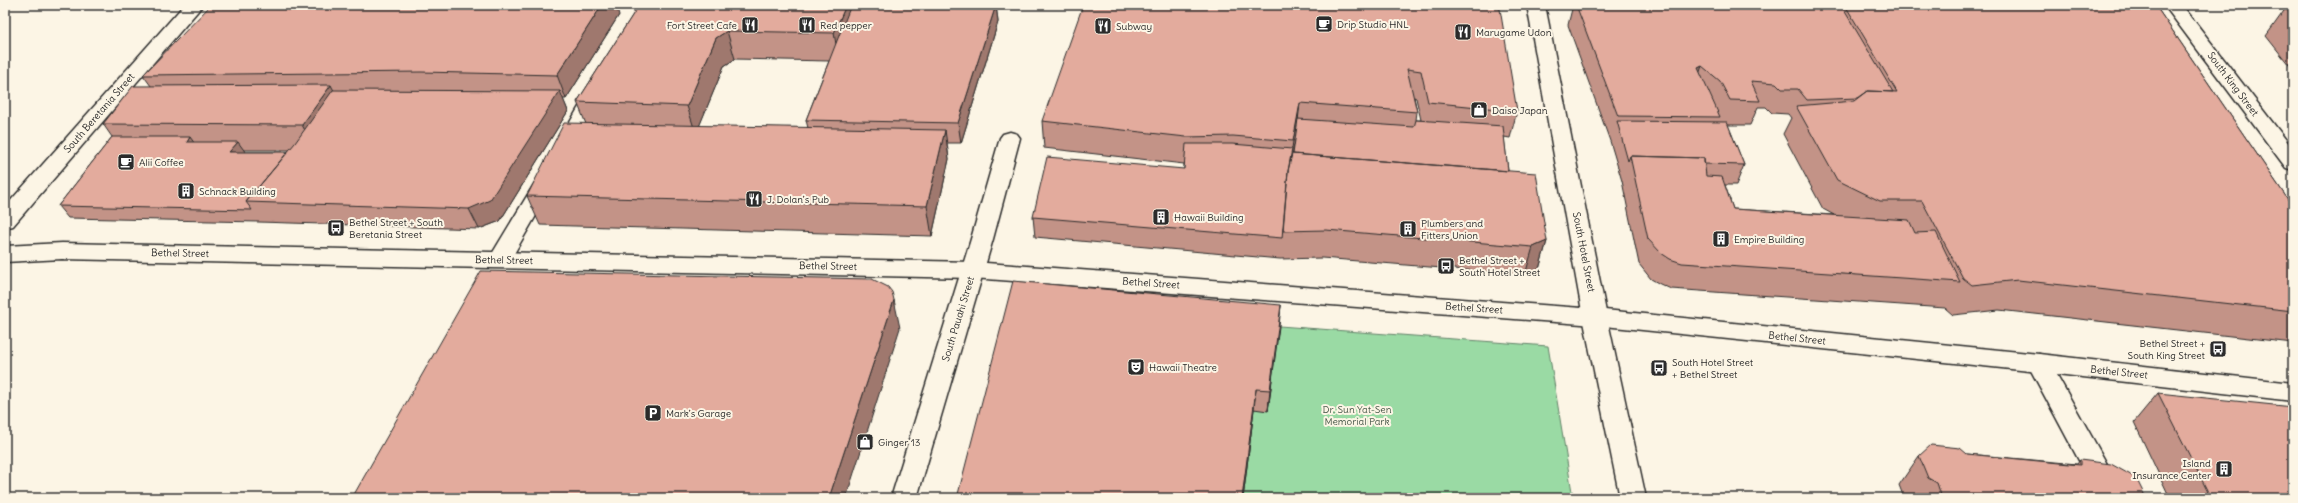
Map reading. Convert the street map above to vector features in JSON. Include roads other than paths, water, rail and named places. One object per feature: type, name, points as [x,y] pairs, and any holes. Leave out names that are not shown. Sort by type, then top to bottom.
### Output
[{"type":"main road","name":"South Beretania Street","points":[[5,221],[194,5]]},
{"type":"main road","name":"South Hotel Street","points":[[1536,5],[1595,317],[1633,498]]},
{"type":"main road","name":"South King Street","points":[[2173,5],[2293,163]]},
{"type":"main road","points":[[489,280],[608,72]]},
{"type":"main road","name":"South Pauahi Street","points":[[904,498],[973,270],[1010,138]]},
{"type":"main road","name":"Bethel Street","points":[[5,254],[62,251],[973,270],[1595,317],[2039,363],[2293,392]]},
{"type":"main road","points":[[2039,363],[2113,498]]},
{"type":"place","name":"Drip Studio HNL","points":[[1324,24]]},
{"type":"place","name":"Fort Street Cafe","points":[[750,25]]},
{"type":"place","name":"Red pepper","points":[[807,25]]},
{"type":"place","name":"Subway","points":[[1103,26]]},
{"type":"place","name":"Marugame Udon","points":[[1463,32]]},
{"type":"place","name":"Daiso Japan","points":[[1479,110]]},
{"type":"place","name":"Alii Coffee","points":[[126,162]]},
{"type":"place","name":"Schnack Building","points":[[186,191]]},
{"type":"place","name":"J. Dolan's Pub","points":[[754,199]]},
{"type":"place","name":"Hawaii Building","points":[[1161,217]]},
{"type":"place","name":"Bethel Street + South Beretania Street","points":[[336,228]]},
{"type":"place","name":"Plumbers and Fitters Union","points":[[1408,229]]},
{"type":"place","name":"Empire Building","points":[[1721,239]]},
{"type":"place","name":"Bethel Street + South Hotel Street","points":[[1446,266]]},
{"type":"place","name":"Bethel Street + South King Street","points":[[2218,349]]},
{"type":"place","name":"Hawaii Theatre","points":[[1136,367]]},
{"type":"place","name":"South Hotel Street + Bethel Street","points":[[1659,368]]},
{"type":"place","name":"Mark's Garage","points":[[653,413]]},
{"type":"place","name":"Ginger 13","points":[[865,442]]},
{"type":"place","name":"Island Insurance Center","points":[[2224,469]]},
{"type":"park label","name":"Dr. Sun Yat-Sen Memorial Park","points":[[1357,414]]}]
